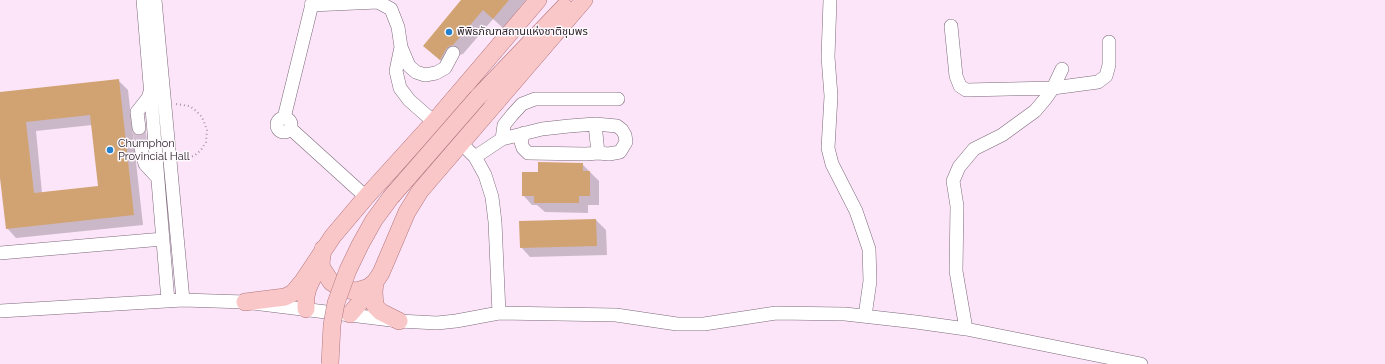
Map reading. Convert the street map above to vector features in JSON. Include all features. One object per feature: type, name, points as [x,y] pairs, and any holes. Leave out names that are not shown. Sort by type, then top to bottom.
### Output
[{"type":"main road","points":[[245,302],[285,296],[293,293],[366,197],[434,122],[538,0]]},
{"type":"main road","points":[[478,97],[551,0]]},
{"type":"main road","points":[[330,364],[332,325],[336,303],[348,270],[374,220],[391,197],[478,97],[571,0]]},
{"type":"main road","points":[[350,314],[381,273],[407,212],[420,191],[462,144],[584,0]]},
{"type":"main road","points":[[322,256],[325,274],[331,282],[340,288],[356,291],[372,284]]},
{"type":"main road","points":[[306,309],[306,296],[308,288],[322,256]]},
{"type":"main road","points":[[372,284],[375,306],[381,312],[399,321]]},
{"type":"street","points":[[143,0],[168,301]]},
{"type":"street","points":[[155,0],[183,300]]},
{"type":"street","points":[[830,0],[828,57],[831,96],[828,148],[832,164],[856,211],[869,249],[870,281],[865,316]]},
{"type":"street","points":[[366,197],[287,123],[312,3],[378,2],[392,9],[398,27],[401,47],[409,66],[416,72],[425,75],[436,73],[445,68],[453,53]]},
{"type":"street","points":[[951,26],[956,76],[960,86],[966,90],[1053,88],[1098,82],[1106,76],[1109,65],[1109,42]]},
{"type":"street","points":[[401,47],[396,71],[400,88],[409,100],[434,122]]},
{"type":"street","points":[[966,329],[956,271],[957,206],[953,181],[959,167],[974,149],[1002,134],[1035,111],[1053,88],[1062,69]]},
{"type":"street","points":[[150,92],[164,91]]},
{"type":"street","points":[[139,128],[137,112],[148,98],[150,92]]},
{"type":"street","points":[[502,139],[504,125],[512,115],[522,104],[535,99],[618,99]]},
{"type":"street","points":[[475,157],[502,139],[542,129],[595,124],[616,126],[622,130],[625,135],[626,142],[620,152],[609,154],[528,153],[523,148],[521,142],[524,134]]},
{"type":"street","points":[[595,124],[598,153]]},
{"type":"street","points":[[462,144],[475,157],[485,175],[492,197],[495,222],[499,313]]},
{"type":"street","points":[[140,148],[144,164],[157,177]]},
{"type":"street","points":[[0,253],[162,239]]},
{"type":"street","points":[[0,311],[183,300],[245,302],[399,321],[437,324],[456,322],[499,313],[616,315],[677,324],[704,324],[731,321],[757,315],[798,312],[865,316],[966,329],[1141,364]]},
{"type":"path","points":[[165,105],[181,104],[189,106],[202,117],[207,130],[206,142],[201,150],[194,156],[170,159]]},
{"type":"building","name":"พิพิธภัณฑสถานแห่งชาติชุมพร","points":[[461,0],[509,0],[493,19],[483,10],[453,45],[446,49],[440,60],[423,46]]},
{"type":"building","name":"Chumphon Provincial Hall","points":[[119,79],[134,215],[6,229],[0,178],[0,92]],"holes":[[[90,115],[98,186],[34,193],[26,122]]]},
{"type":"building","points":[[538,162],[583,163],[583,171],[590,171],[590,196],[579,196],[579,203],[534,203],[534,196],[522,196],[522,172],[538,172]]},
{"type":"building","points":[[596,219],[597,246],[520,248],[519,221]]},
{"type":"tunnel","points":[[139,128],[141,148]]},
{"type":"place","name":"พิพิธภัณฑสถานแห่งชาติชุมพร","points":[[449,32]]},
{"type":"place","name":"Chumphon Provincial Hall","points":[[110,150]]}]
